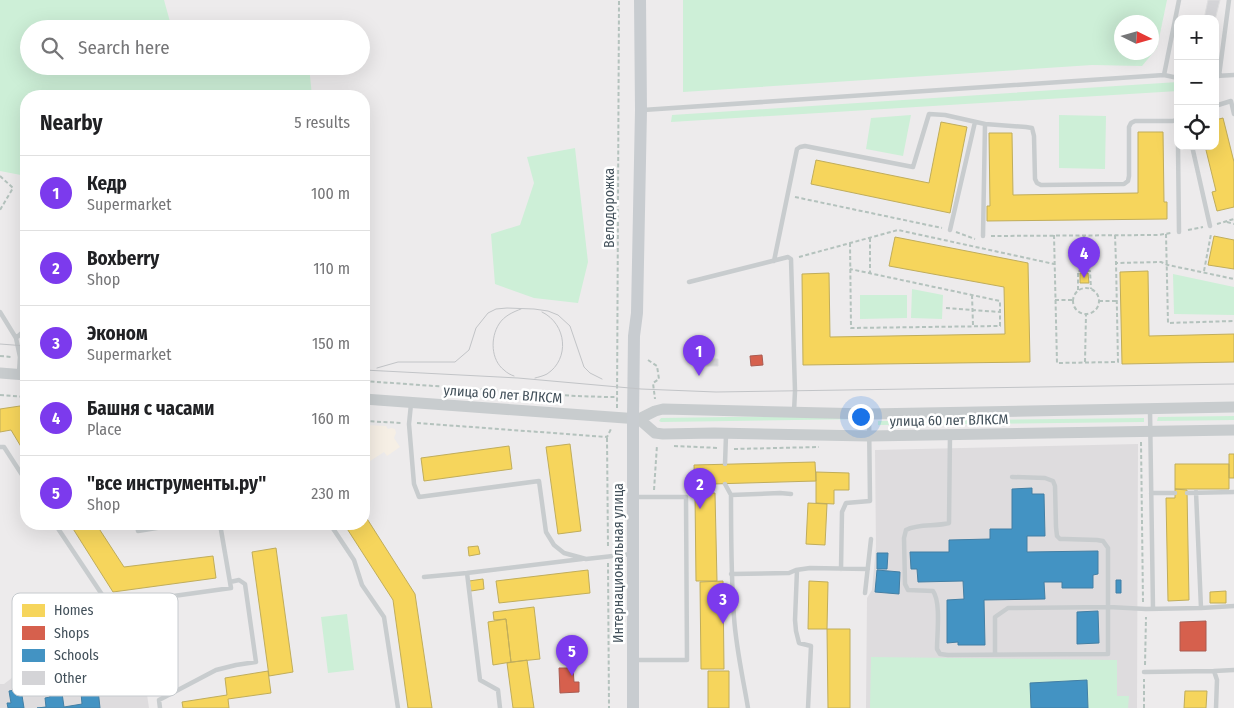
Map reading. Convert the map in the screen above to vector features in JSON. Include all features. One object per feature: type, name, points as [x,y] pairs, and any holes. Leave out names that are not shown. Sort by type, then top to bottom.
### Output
[{"type":"main road","name":"Интернациональная улица","points":[[633,708],[633,497],[636,418],[634,336],[641,110],[640,0]]},
{"type":"street","points":[[0,372],[20,374]]},
{"type":"street","name":"улица 60 лет ВЛКСМ","points":[[370,400],[636,418],[655,410],[663,409],[869,414],[1234,407]]},
{"type":"street","name":"улица 60 лет ВЛКСМ","points":[[636,418],[655,433],[868,436],[1234,430]]},
{"type":"lane","points":[[1164,76],[1179,0]]},
{"type":"lane","points":[[1219,63],[1229,0]]},
{"type":"lane","points":[[1219,76],[1234,75]]},
{"type":"lane","points":[[641,110],[1164,76],[1174,77]]},
{"type":"lane","points":[[1218,105],[1231,101],[1234,114]]},
{"type":"lane","points":[[774,261],[797,149],[800,147],[805,146],[913,167],[929,114],[985,124],[1032,128],[1034,136],[1035,179],[1036,183],[1041,185],[1124,184],[1128,182],[1129,176],[1129,127],[1131,123],[1135,121],[1174,121]]},
{"type":"lane","points":[[950,230],[975,122]]},
{"type":"lane","points":[[983,236],[985,124]]},
{"type":"lane","points":[[1178,150],[1179,232]]},
{"type":"lane","points":[[1193,150],[1212,225]]},
{"type":"lane","points":[[689,282],[788,257],[791,259],[794,412]]},
{"type":"lane","points":[[0,312],[16,338],[20,357]]},
{"type":"lane","points":[[16,338],[20,334]]},
{"type":"lane","points":[[411,403],[410,424],[414,484],[419,496],[539,481],[546,532],[550,539],[564,553],[586,559]]},
{"type":"lane","points":[[1150,409],[1152,609]]},
{"type":"lane","points":[[841,569],[842,512],[846,503],[870,500],[869,414]]},
{"type":"lane","points":[[725,464],[726,433]]},
{"type":"lane","points":[[950,435],[949,523],[915,526],[906,530],[904,538],[905,584],[908,590],[932,591],[936,596],[937,649],[940,654],[1108,654],[1108,548],[1103,541],[1098,540],[1060,539],[1057,536],[1055,486],[1053,481],[1045,478],[1012,477]]},
{"type":"lane","points":[[0,447],[4,447],[20,471]]},
{"type":"lane","points":[[725,484],[731,495],[731,574],[734,619],[748,708]]},
{"type":"lane","points":[[1196,492],[1201,608]]},
{"type":"lane","points":[[1187,493],[1234,492]]},
{"type":"lane","points":[[1151,493],[1175,493]]},
{"type":"lane","points":[[731,495],[792,494]]},
{"type":"lane","points":[[633,497],[686,497],[687,660],[633,660]]},
{"type":"lane","points":[[59,530],[101,593]]},
{"type":"lane","points":[[178,595],[231,588],[221,530]]},
{"type":"lane","points":[[334,530],[354,560],[362,585],[384,617],[398,708]]},
{"type":"lane","points":[[865,593],[871,539]]},
{"type":"lane","points":[[424,577],[633,553]]},
{"type":"lane","points":[[731,574],[789,573],[810,568],[868,569]]},
{"type":"lane","points":[[797,570],[796,631],[799,643],[810,646],[808,708]]},
{"type":"lane","points":[[467,573],[480,680],[498,690],[500,708]]},
{"type":"lane","points":[[178,690],[216,670],[256,662],[245,584],[239,580],[230,582]]},
{"type":"lane","points":[[995,654],[995,617],[1008,608],[1109,607],[1152,609],[1234,606]]},
{"type":"lane","points":[[1144,672],[1234,670]]},
{"type":"lane","points":[[1214,671],[1217,680],[1216,708]]},
{"type":"lane","points":[[160,708],[159,700],[167,696]]},
{"type":"path","name":"Велодорожка","points":[[617,417],[619,0]]},
{"type":"path","points":[[0,176],[13,188],[0,210]]},
{"type":"path","points":[[788,195],[950,230],[977,240]]},
{"type":"path","points":[[983,236],[1158,235],[1234,219]]},
{"type":"path","points":[[1225,222],[1234,224]]},
{"type":"path","points":[[1204,272],[1212,225]]},
{"type":"path","points":[[791,259],[898,230],[1054,264]]},
{"type":"path","points":[[1166,234],[1168,323],[1234,321]]},
{"type":"path","points":[[1054,236],[1057,363],[1118,362],[1115,235]]},
{"type":"path","points":[[1084,236],[1084,271]]},
{"type":"path","points":[[870,238],[870,273]]},
{"type":"path","points":[[850,243],[850,269],[851,328],[1000,326],[1000,301],[850,269]]},
{"type":"path","points":[[1116,263],[1161,262],[1234,279]]},
{"type":"path","points":[[1078,291],[1078,271],[1090,271],[1091,289]]},
{"type":"path","points":[[1084,288],[1091,289],[1096,293],[1099,301],[1096,309],[1093,312],[1081,314],[1075,308],[1074,296],[1084,288]]},
{"type":"path","points":[[972,295],[973,326]]},
{"type":"path","points":[[1055,300],[1073,300]]},
{"type":"path","points":[[1099,301],[1117,301]]},
{"type":"path","points":[[946,308],[1000,312]]},
{"type":"path","points":[[1085,362],[1086,314]]},
{"type":"path","points":[[370,381],[575,396],[618,397]]},
{"type":"path","points":[[0,395],[20,397]]},
{"type":"path","points":[[609,708],[607,437],[617,417]]},
{"type":"path","points":[[370,421],[607,437]]},
{"type":"path","points":[[1141,442],[1144,708]]},
{"type":"shaded area","points":[[370,425],[386,426],[388,429],[395,429],[394,438],[400,447],[387,456],[384,452],[370,461]]},
{"type":"shaded area","points":[[1138,444],[1137,708],[866,708],[867,598],[872,590],[876,547],[875,450]]},
{"type":"shaded area","points":[[12,678],[12,696],[147,696],[149,708],[0,708],[0,684],[4,684]]},
{"type":"green space","points":[[0,0],[164,0],[170,20],[20,20],[20,75],[310,75],[311,90],[20,90],[20,175],[0,171]]},
{"type":"green space","points":[[683,0],[1167,0],[1159,38],[1159,15],[1114,15],[1114,60],[1147,60],[1142,66],[1092,65],[683,92]]},
{"type":"green space","points":[[1174,82],[1174,91],[671,122],[672,115]]},
{"type":"green space","points":[[911,115],[903,156],[866,149],[871,118]]},
{"type":"green space","points":[[1059,115],[1106,116],[1105,169],[1059,168]]},
{"type":"green space","points":[[575,148],[588,262],[578,303],[534,298],[495,284],[491,234],[520,225],[534,183],[527,157]]},
{"type":"green space","points":[[1173,274],[1234,287],[1234,315],[1174,314]]},
{"type":"green space","points":[[912,289],[943,295],[942,319],[911,318]]},
{"type":"green space","points":[[860,295],[907,295],[907,318],[860,319]]},
{"type":"green space","points":[[861,415],[861,419],[659,421],[661,418]]},
{"type":"green space","points":[[1234,416],[1234,420],[1157,421],[1158,417]]},
{"type":"green space","points":[[1144,418],[1144,422],[878,425],[878,421]]},
{"type":"green space","points":[[347,614],[354,670],[328,673],[321,617]]},
{"type":"green space","points":[[871,657],[1117,660],[1117,696],[1129,696],[1128,708],[870,708]]},
{"type":"building: Homes","points":[[1223,118],[1234,162],[1234,207],[1217,211],[1212,192],[1216,191],[1206,150],[1219,150],[1219,119]]},
{"type":"building: Homes","points":[[941,122],[967,127],[950,213],[811,184],[816,160],[929,183]]},
{"type":"building: Homes","points":[[1138,132],[1163,132],[1164,202],[1167,202],[1167,219],[987,221],[987,206],[990,206],[989,133],[1012,133],[1013,195],[1138,193]]},
{"type":"building: Homes","points":[[1214,236],[1234,240],[1234,269],[1208,265]]},
{"type":"building: Homes","points":[[895,237],[1028,263],[1030,362],[803,365],[802,274],[829,273],[830,337],[1005,334],[1004,287],[889,266]]},
{"type":"building: Homes","points":[[1148,271],[1149,336],[1234,334],[1234,362],[1122,364],[1120,272]]},
{"type":"building: Homes","points":[[1080,273],[1088,273],[1089,283],[1080,283]]},
{"type":"building: Homes","points":[[20,406],[20,445],[11,430],[0,432],[0,409]]},
{"type":"building: Homes","points":[[570,444],[581,531],[558,534],[546,447]]},
{"type":"building: Homes","points":[[509,446],[512,469],[424,481],[421,458]]},
{"type":"building: Homes","points":[[1229,454],[1234,454],[1234,478],[1229,478]]},
{"type":"building: Homes","points":[[815,462],[816,481],[712,484],[712,493],[695,494],[694,465]]},
{"type":"building: Homes","points":[[1175,464],[1229,464],[1229,489],[1175,489]]},
{"type":"building: Homes","points":[[816,472],[849,473],[849,490],[834,490],[834,504],[816,503]]},
{"type":"building: Homes","points":[[1175,489],[1187,490],[1189,600],[1168,601],[1166,498],[1175,498]]},
{"type":"building: Homes","points":[[715,493],[717,581],[696,581],[695,494]]},
{"type":"building: Homes","points":[[808,503],[827,504],[825,545],[806,544]]},
{"type":"building: Homes","points":[[370,523],[415,594],[432,708],[408,708],[393,600],[348,530],[370,530]]},
{"type":"building: Homes","points":[[74,530],[100,530],[124,567],[213,556],[216,578],[113,592]]},
{"type":"building: Homes","points":[[478,546],[480,554],[469,556],[468,547]]},
{"type":"building: Homes","points":[[276,548],[293,672],[269,676],[252,552]]},
{"type":"building: Homes","points":[[588,570],[590,593],[499,603],[496,581]]},
{"type":"building: Homes","points":[[483,579],[484,589],[471,591],[469,581]]},
{"type":"building: Homes","points":[[723,581],[724,669],[701,669],[700,582]]},
{"type":"building: Homes","points":[[809,581],[828,582],[827,629],[808,629]]},
{"type":"building: Homes","points":[[1226,591],[1226,603],[1210,603],[1210,592]]},
{"type":"building: Homes","points":[[534,607],[540,659],[511,662],[506,619],[494,620],[493,612]]},
{"type":"building: Homes","points":[[506,619],[511,662],[493,665],[488,622]]},
{"type":"building: Homes","points":[[827,629],[850,629],[850,708],[828,708]]},
{"type":"building: Homes","points":[[527,660],[534,708],[513,708],[507,663]]},
{"type":"building: Homes","points":[[268,671],[271,693],[228,699],[229,708],[183,708],[182,702],[227,695],[225,678]]},
{"type":"building: Homes","points":[[708,671],[729,671],[729,708],[708,708]]},
{"type":"building: Homes","points":[[1185,691],[1207,691],[1206,708],[1184,708]]},
{"type":"building: Shops","points":[[762,355],[763,365],[751,366],[750,356]]},
{"type":"building: Shops","points":[[1206,621],[1206,651],[1180,651],[1180,622]]},
{"type":"building: Shops","points":[[559,668],[573,668],[574,682],[579,682],[579,692],[560,693]]},
{"type":"building: Schools","points":[[1032,488],[1032,494],[1044,494],[1045,536],[1027,536],[1027,552],[1098,551],[1098,574],[1093,575],[1093,588],[1062,588],[1062,582],[1044,582],[1045,599],[984,600],[985,645],[958,645],[958,642],[947,643],[947,600],[964,599],[963,581],[918,582],[917,569],[911,569],[910,552],[949,552],[949,540],[990,539],[990,529],[1012,529],[1012,489]]},
{"type":"building: Schools","points":[[877,553],[888,553],[887,569],[877,569]]},
{"type":"building: Schools","points":[[877,570],[900,572],[899,594],[875,592]]},
{"type":"building: Schools","points":[[1116,580],[1121,580],[1121,593],[1116,593]]},
{"type":"building: Schools","points":[[1098,611],[1099,643],[1077,644],[1077,612]]},
{"type":"building: Schools","points":[[1087,680],[1088,708],[1031,708],[1030,683]]},
{"type":"building: Schools","points":[[12,690],[12,696],[22,696],[24,708],[8,708],[7,703],[11,703],[9,691]]},
{"type":"building: Schools","points":[[50,696],[62,696],[64,707],[82,704],[81,696],[99,696],[100,708],[37,708],[46,707],[45,698]]},
{"type":"building: Other","points":[[1208,0],[1220,0],[1216,15],[1205,15]]},
{"type":"building: Other","points":[[696,358],[718,359],[718,366],[696,366]]},
{"type":"tram line","points":[[377,368],[398,362],[455,362],[469,350],[476,328],[488,313],[496,309],[507,308],[534,309],[558,315],[570,326],[584,367],[590,373],[602,379]]},
{"type":"tram line","points":[[514,376],[505,371],[496,361],[493,342],[501,321],[521,309]]},
{"type":"tram line","points":[[535,378],[547,374],[554,368],[562,351],[561,333],[557,325],[542,312]]},
{"type":"tram line","points":[[0,344],[20,346]]},
{"type":"tram line","points":[[370,370],[518,378],[641,389],[716,392],[1234,384]]},
{"type":"place","name":"Башня с часами","points":[[1084,278]]},
{"type":"place","name":"Кедр","points":[[699,376]]},
{"type":"place","name":"Boxberry","points":[[700,509]]},
{"type":"place","name":"Эконом","points":[[723,624]]},
{"type":"place","name":"\"все инструменты.ру\"","points":[[572,676]]}]
